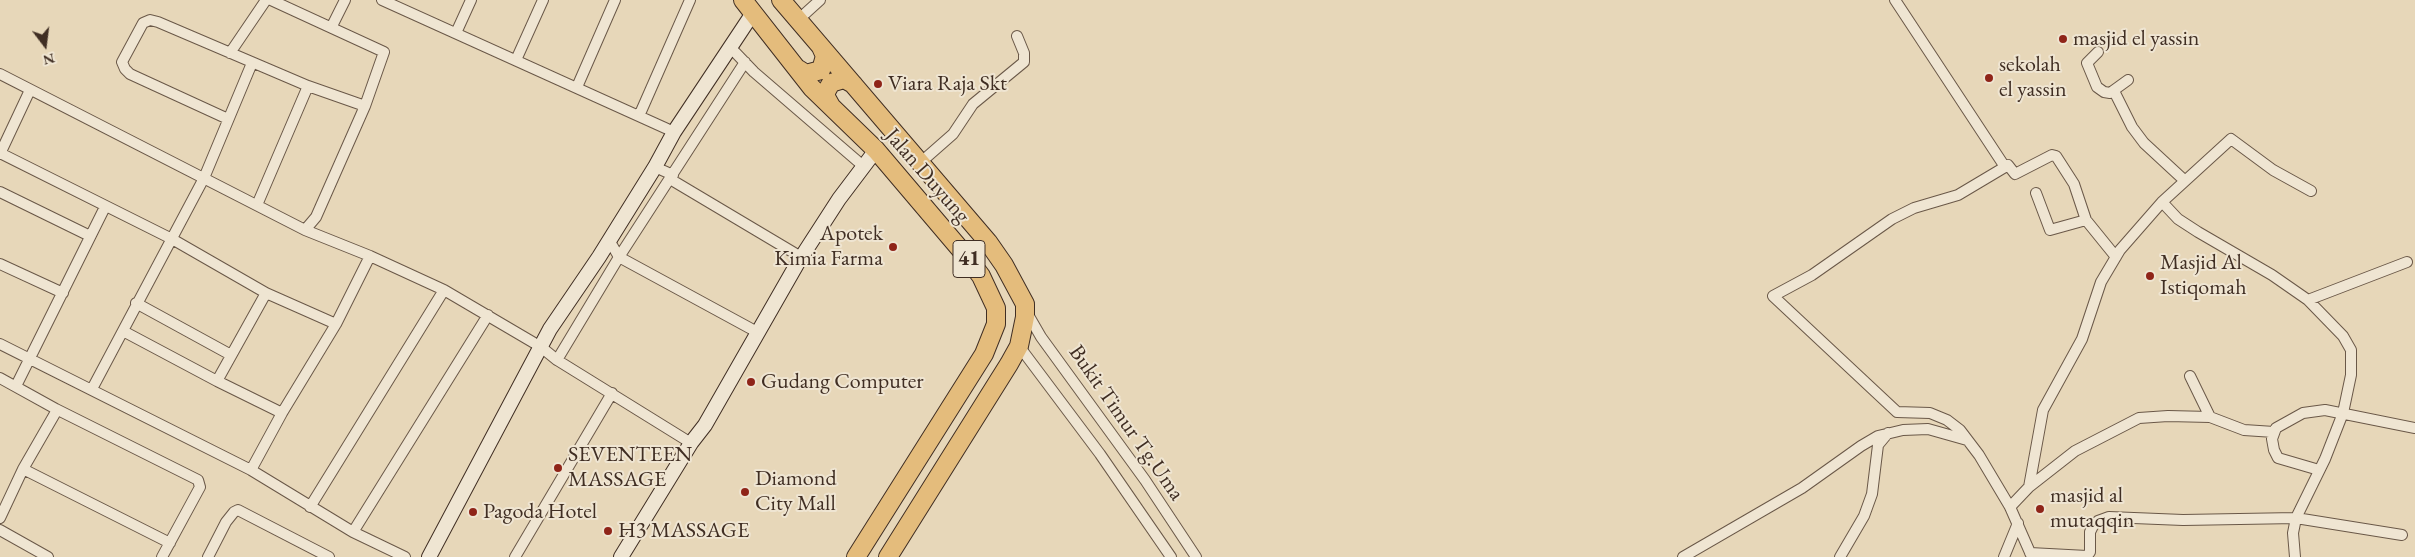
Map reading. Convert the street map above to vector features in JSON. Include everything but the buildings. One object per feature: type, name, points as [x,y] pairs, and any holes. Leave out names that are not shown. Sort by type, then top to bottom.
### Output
[{"type":"highway","name":"Jalan Duyung","points":[[781,0],[988,242],[1021,295],[1026,310]]},
{"type":"highway","name":"Jalan Duyung","points":[[748,6],[812,88],[876,150],[981,276],[994,301],[996,324],[984,354],[856,557]]},
{"type":"highway","points":[[798,69],[806,74],[820,70],[825,56],[820,47]]},
{"type":"highway","points":[[831,106],[826,97],[826,92],[831,83],[844,79],[853,84]]},
{"type":"highway","points":[[888,557],[1019,346],[1026,310]]},
{"type":"street","points":[[230,52],[266,0]]},
{"type":"street","points":[[271,0],[332,26],[384,52],[365,106],[316,217],[305,230]]},
{"type":"street","points":[[332,26],[345,0]]},
{"type":"street","points":[[382,0],[674,132]]},
{"type":"street","points":[[456,33],[471,0]]},
{"type":"street","points":[[516,60],[543,0]]},
{"type":"street","points":[[577,87],[615,0]]},
{"type":"street","points":[[639,116],[690,0]]},
{"type":"street","points":[[798,20],[820,0]]},
{"type":"street","points":[[1895,0],[2005,167]]},
{"type":"street","points":[[430,557],[550,329],[609,240],[656,166],[674,132],[730,47],[748,6]]},
{"type":"street","points":[[228,119],[130,74],[122,62],[143,23],[150,20],[308,86],[365,106]]},
{"type":"street","points":[[920,162],[953,134],[972,104],[1024,62],[1024,53],[1017,36]]},
{"type":"street","points":[[730,47],[862,165]]},
{"type":"street","points":[[2098,52],[2087,63],[2089,71],[2100,89],[2106,93],[2114,92],[2128,80]]},
{"type":"street","points":[[557,360],[745,62]]},
{"type":"street","points":[[92,389],[204,178],[252,63]]},
{"type":"street","points":[[0,74],[305,230],[370,256],[444,290],[488,315],[691,443]]},
{"type":"street","points":[[257,205],[308,86]]},
{"type":"street","points":[[30,90],[0,153],[172,239],[266,293],[336,324]]},
{"type":"street","points":[[2114,92],[2132,127],[2144,143],[2184,180]]},
{"type":"street","points":[[2029,487],[2043,410],[2082,340],[2100,282],[2116,257],[2162,202],[2231,139],[2273,170],[2311,191]]},
{"type":"street","points":[[621,557],[691,443],[705,424],[802,257],[862,165],[876,150]]},
{"type":"street","points":[[2116,257],[2086,220],[2074,184],[2055,155],[2015,174],[2008,165],[1958,195],[1914,208],[1892,219],[1812,275],[1773,296],[1897,412],[1930,413],[1947,420],[1968,440],[2010,507],[2031,555],[2087,556],[2090,552],[2090,532],[2093,526],[2098,521],[2110,517],[2183,520],[2296,518],[2402,535]]},
{"type":"street","points":[[656,166],[802,257]]},
{"type":"street","points":[[0,192],[90,236]]},
{"type":"street","points":[[2036,193],[2050,230],[2086,220]]},
{"type":"street","points":[[2162,202],[2178,218],[2198,232],[2272,275],[2308,300],[2343,336],[2351,350],[2350,375],[2343,414],[2296,518],[2293,533],[2295,557]]},
{"type":"street","points":[[18,383],[105,207]]},
{"type":"street","points":[[609,240],[620,258],[757,332]]},
{"type":"street","points":[[251,470],[282,413],[336,324],[370,256]]},
{"type":"street","points":[[2308,300],[2407,262]]},
{"type":"street","points":[[0,264],[63,293]]},
{"type":"street","points":[[310,508],[444,290]]},
{"type":"street","points":[[217,381],[266,293]]},
{"type":"street","points":[[136,303],[231,355]]},
{"type":"street","name":"Bukit Timur Tg.Uma","points":[[1026,310],[1038,332],[1145,480],[1196,557]]},
{"type":"street","points":[[353,532],[488,315]]},
{"type":"street","points":[[123,330],[217,381],[282,413]]},
{"type":"street","points":[[0,344],[251,470],[310,508],[353,532],[405,557]]},
{"type":"street","name":"Bukit Timur Tg.Uma","points":[[1019,346],[1100,454],[1171,557]]},
{"type":"street","points":[[2190,376],[2210,417]]},
{"type":"street","points":[[0,378],[18,383],[57,410],[198,480],[200,488],[162,557]]},
{"type":"street","points":[[516,557],[612,393]]},
{"type":"street","points":[[0,518],[23,469],[57,410]]},
{"type":"street","points":[[2319,470],[2278,458],[2273,445],[2274,432],[2282,423],[2303,413],[2325,410],[2415,428]]},
{"type":"street","points":[[2010,507],[2029,487],[2075,451],[2139,418],[2168,416],[2210,417],[2244,430],[2274,432]]},
{"type":"street","points":[[1682,557],[1802,488],[1861,446],[1889,432],[1928,429],[1968,440]]},
{"type":"street","points":[[1840,557],[1864,516],[1872,494],[1878,446],[1889,432]]},
{"type":"street","points":[[23,469],[170,543]]},
{"type":"street","points":[[208,557],[226,522],[238,510],[329,557]]},
{"type":"street","points":[[2004,557],[2018,523]]},
{"type":"street","points":[[0,530],[48,557]]},
{"type":"place","name":"masjid el yassin","points":[[2063,39]]},
{"type":"place","name":"sekolah el yassin","points":[[1989,78]]},
{"type":"place","name":"Viara Raja Skt","points":[[878,84]]},
{"type":"place","name":"Apotek Kimia Farma","points":[[893,247]]},
{"type":"place","name":"Masjid Al Istiqomah","points":[[2150,276]]},
{"type":"place","name":"Gudang Computer","points":[[751,382]]},
{"type":"place","name":"SEVENTEEN MASSAGE","points":[[558,468]]},
{"type":"place","name":"Diamond City Mall","points":[[745,492]]},
{"type":"place","name":"masjid al mutaqqin","points":[[2040,509]]},
{"type":"place","name":"Pagoda Hotel","points":[[473,512]]},
{"type":"place","name":"H3 MASSAGE","points":[[608,531]]}]
